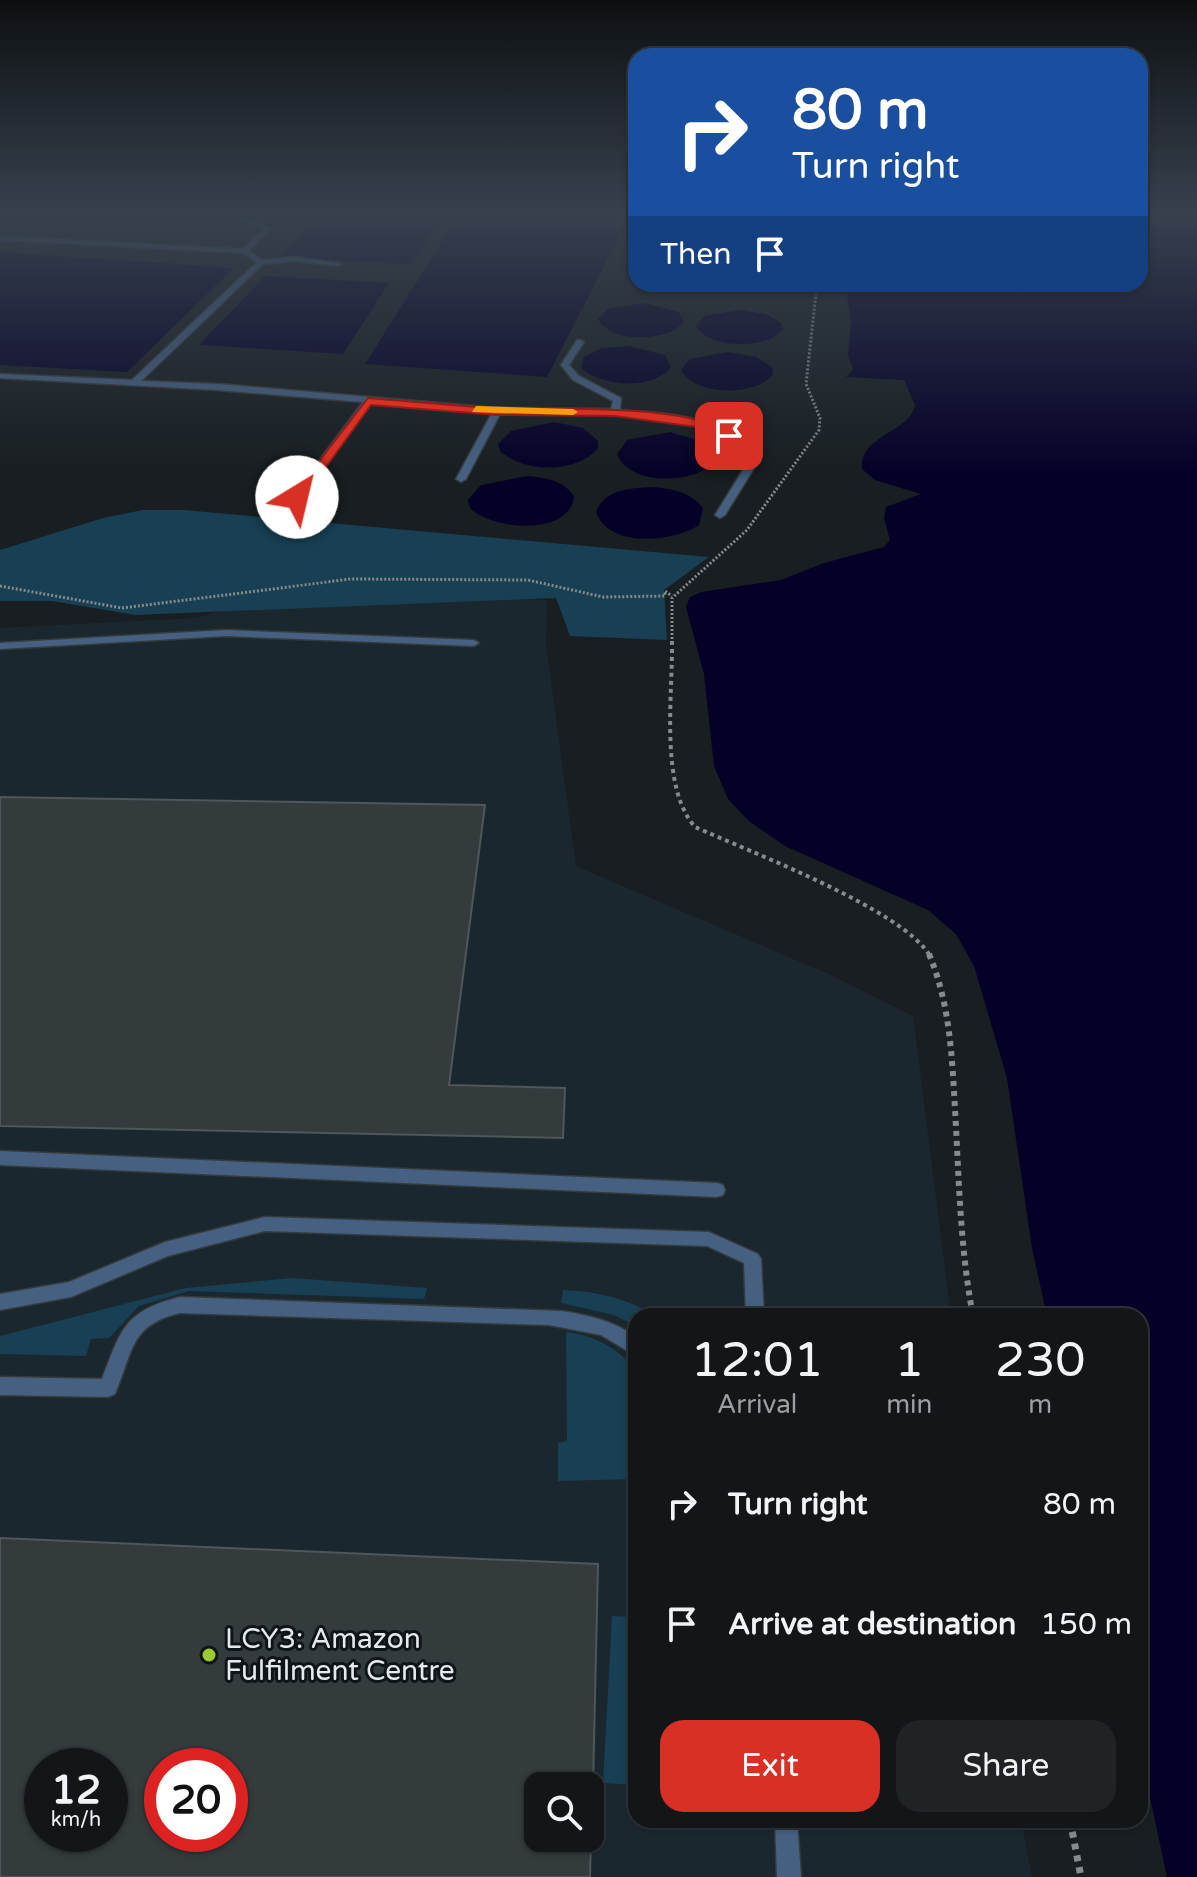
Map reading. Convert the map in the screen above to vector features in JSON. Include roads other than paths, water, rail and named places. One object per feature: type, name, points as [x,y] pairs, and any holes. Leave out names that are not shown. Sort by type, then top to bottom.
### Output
[{"type":"lane","points":[[133,384],[222,300]]},
{"type":"lane","points":[[580,342],[565,365],[576,378],[618,400],[615,412]]},
{"type":"lane","points":[[0,376],[218,387],[497,411],[615,412],[698,424],[729,436],[746,450],[751,465],[720,515]]},
{"type":"lane","points":[[332,499],[297,497],[368,401]]},
{"type":"lane","points":[[461,479],[497,411]]},
{"type":"lane","points":[[0,646],[226,633],[474,643]]},
{"type":"lane","points":[[0,1158],[717,1190]]},
{"type":"lane","points":[[0,1302],[71,1289],[165,1249],[265,1224],[709,1239],[752,1259],[755,1308]]},
{"type":"lane","points":[[0,1386],[108,1388],[127,1333],[149,1315],[180,1305],[549,1317],[586,1322],[613,1331],[628,1342]]},
{"type":"lane","points":[[786,1828],[789,1877]]},
{"type":"place","name":"LCY3: Amazon Fulfilment Centre","points":[[209,1655]]}]
